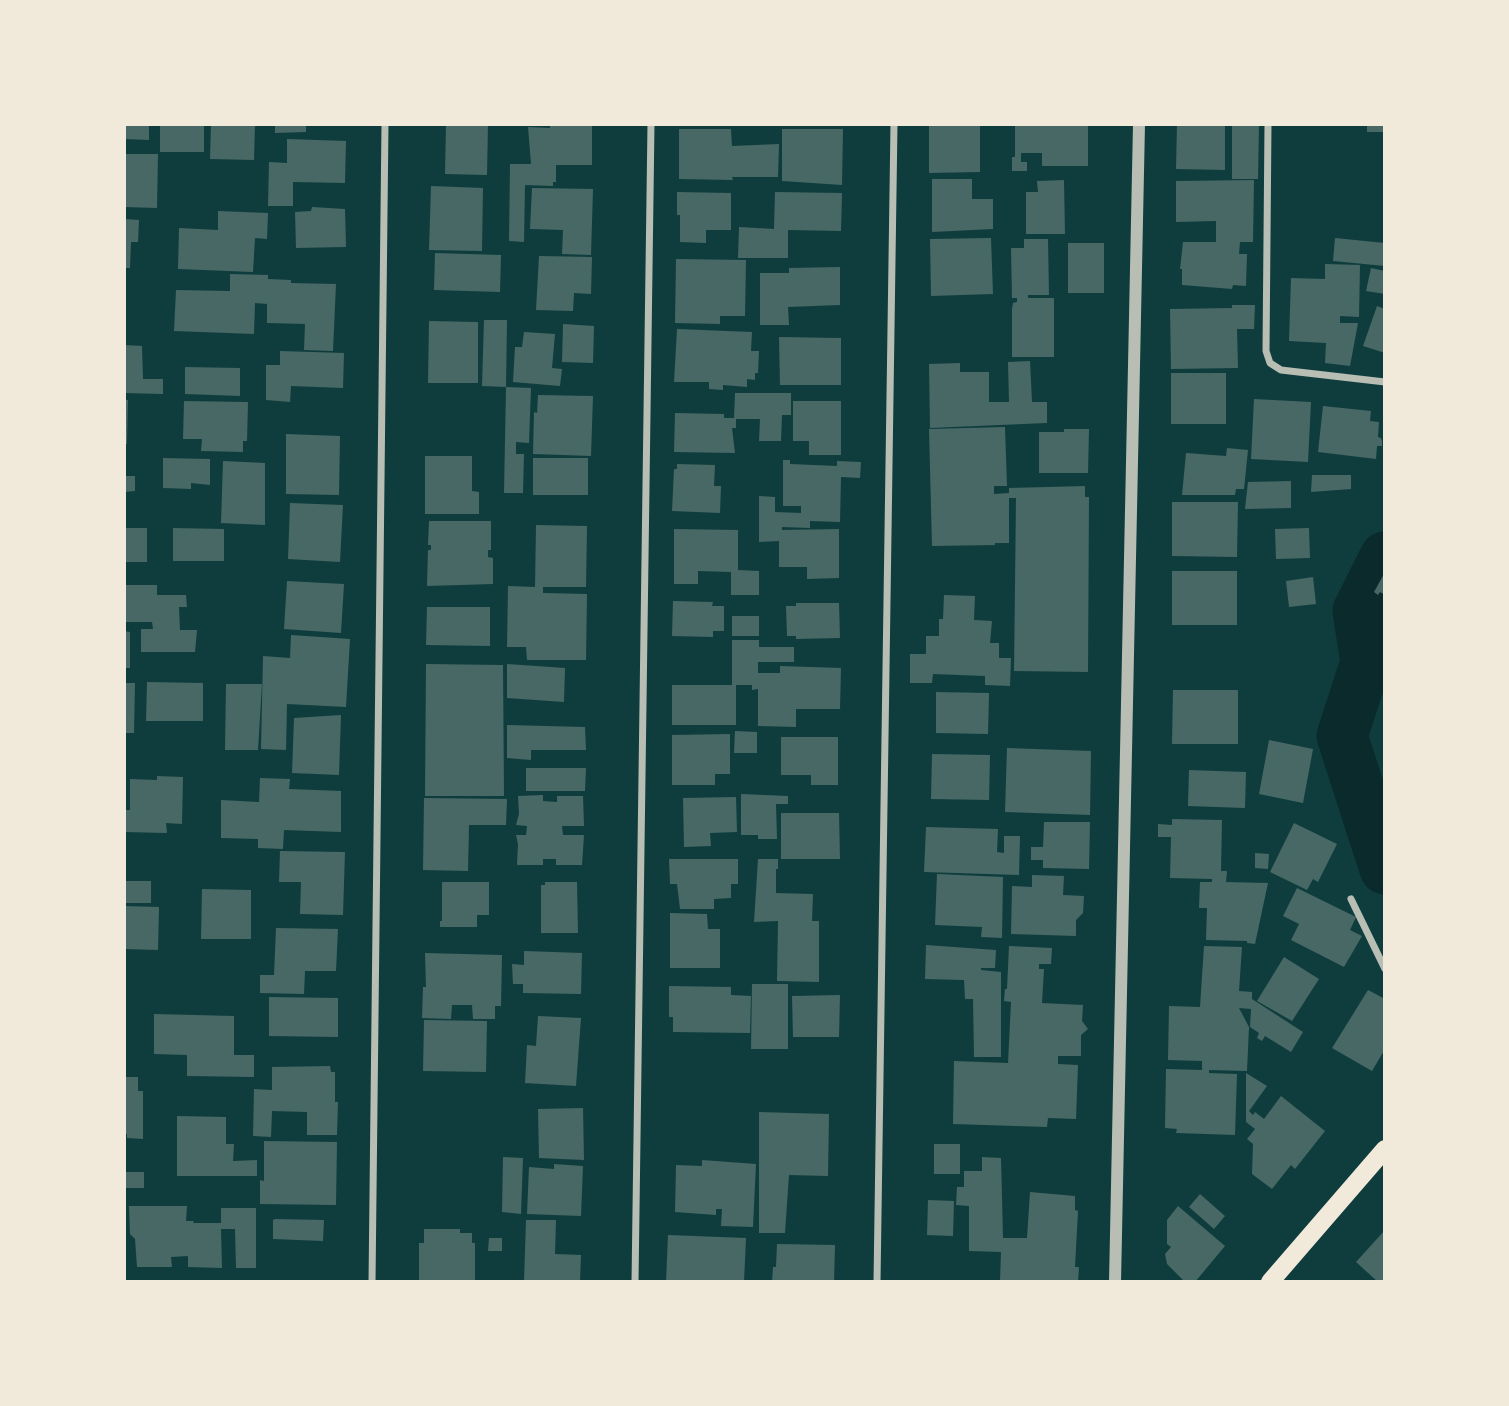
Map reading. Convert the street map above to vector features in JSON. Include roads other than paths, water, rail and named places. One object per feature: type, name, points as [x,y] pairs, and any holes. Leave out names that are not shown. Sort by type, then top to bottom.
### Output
[{"type":"main road","points":[[1269,1282],[1385,1149]]},
{"type":"street","points":[[372,1282],[386,124]]},
{"type":"street","points":[[635,1282],[651,124]]},
{"type":"street","points":[[877,1282],[894,124]]},
{"type":"street","points":[[1115,1282],[1139,124]]},
{"type":"street","points":[[1268,124],[1266,351],[1270,363],[1281,370],[1385,382]]},
{"type":"street","points":[[1351,899],[1385,969]]},
{"type":"waterway","points":[[1385,557],[1358,611],[1366,662],[1342,736],[1385,869]]}]
